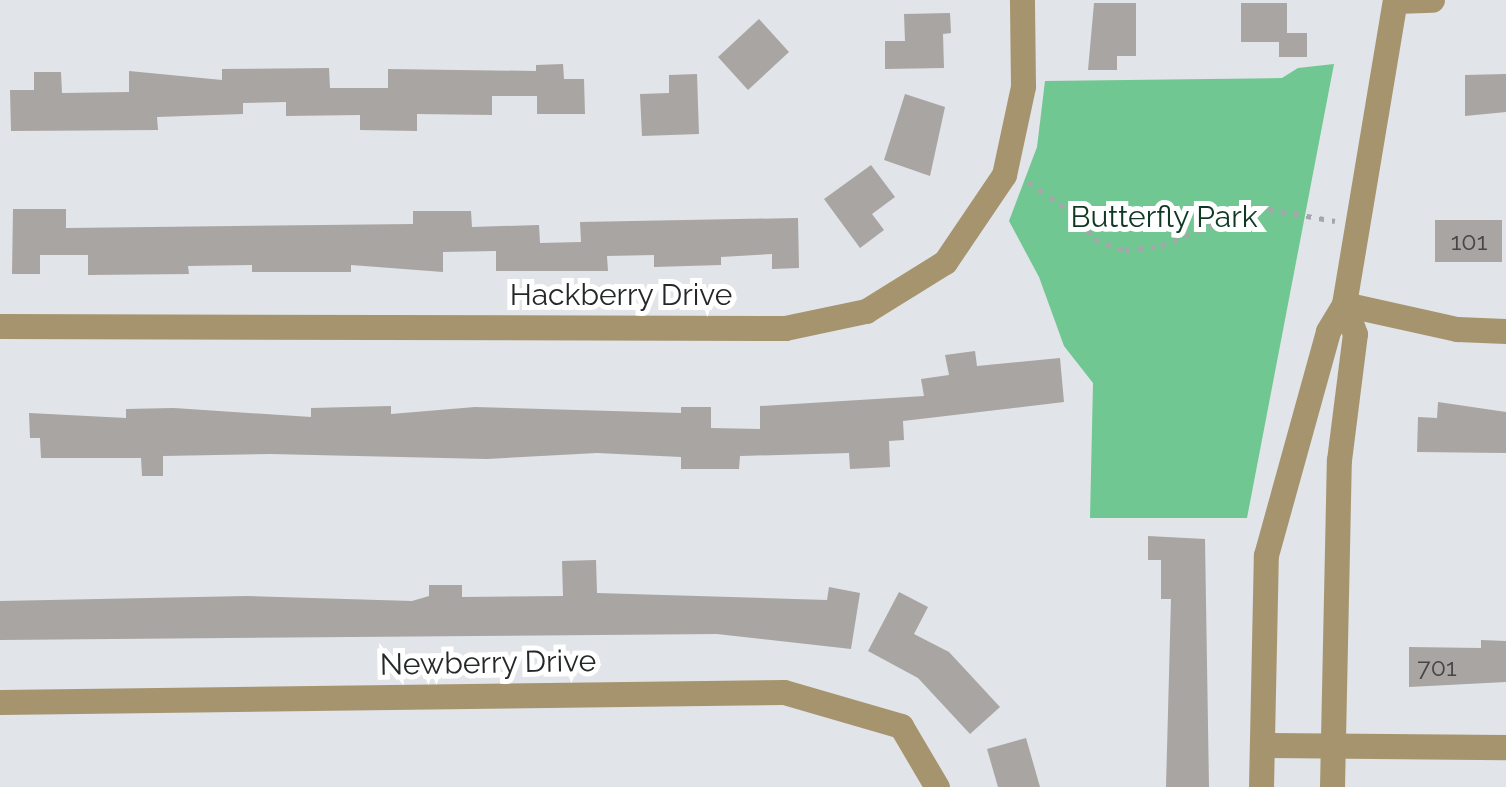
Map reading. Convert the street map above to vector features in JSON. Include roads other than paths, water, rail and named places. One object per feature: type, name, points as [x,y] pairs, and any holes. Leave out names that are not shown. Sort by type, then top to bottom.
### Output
[{"type":"street","name":"Hackberry Drive","points":[[0,326],[785,328],[866,311],[944,262],[1004,176],[1023,86],[1022,0]]},
{"type":"street","points":[[1260,787],[1269,537],[1328,331],[1344,304],[1395,0],[1432,0]]},
{"type":"street","points":[[1344,304],[1457,329],[1506,331]]},
{"type":"street","points":[[1332,787],[1339,460],[1355,334],[1344,304]]},
{"type":"street","name":"Newberry Drive","points":[[0,702],[784,692],[900,726],[937,787]]},
{"type":"street","points":[[1262,744],[1506,746]]},
{"type":"park label","name":"Butterfly Park","points":[[1164,217]]}]
